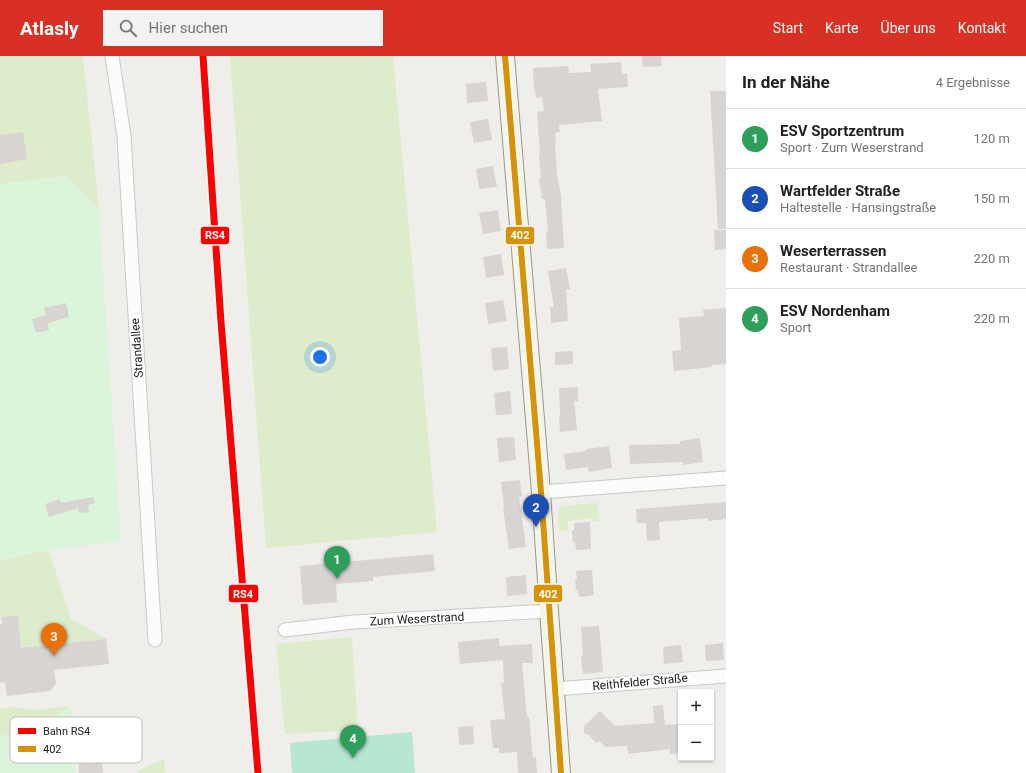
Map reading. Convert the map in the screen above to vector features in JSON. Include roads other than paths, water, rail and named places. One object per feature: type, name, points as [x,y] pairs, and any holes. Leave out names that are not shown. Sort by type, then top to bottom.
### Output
[{"type":"street","name":"Strandallee","points":[[112,56],[124,136],[156,640]]},
{"type":"street","points":[[506,56],[541,492],[561,773]]},
{"type":"street","points":[[541,492],[726,478]]},
{"type":"street","name":"Zum Weserstrand","points":[[285,630],[353,622],[549,611]]},
{"type":"street","name":"Reithfelder Straße","points":[[555,689],[726,676]]},
{"type":"rail line","name":"RS4","points":[[203,56],[221,322],[258,773]]},
{"type":"place","name":"Wartfelder Straße","points":[[536,527]]},
{"type":"place","name":"ESV Sportzentrum","points":[[337,579]]},
{"type":"place","name":"Weserterrassen","points":[[54,656]]},
{"type":"place","name":"ESV Nordenham","points":[[353,758]]}]
